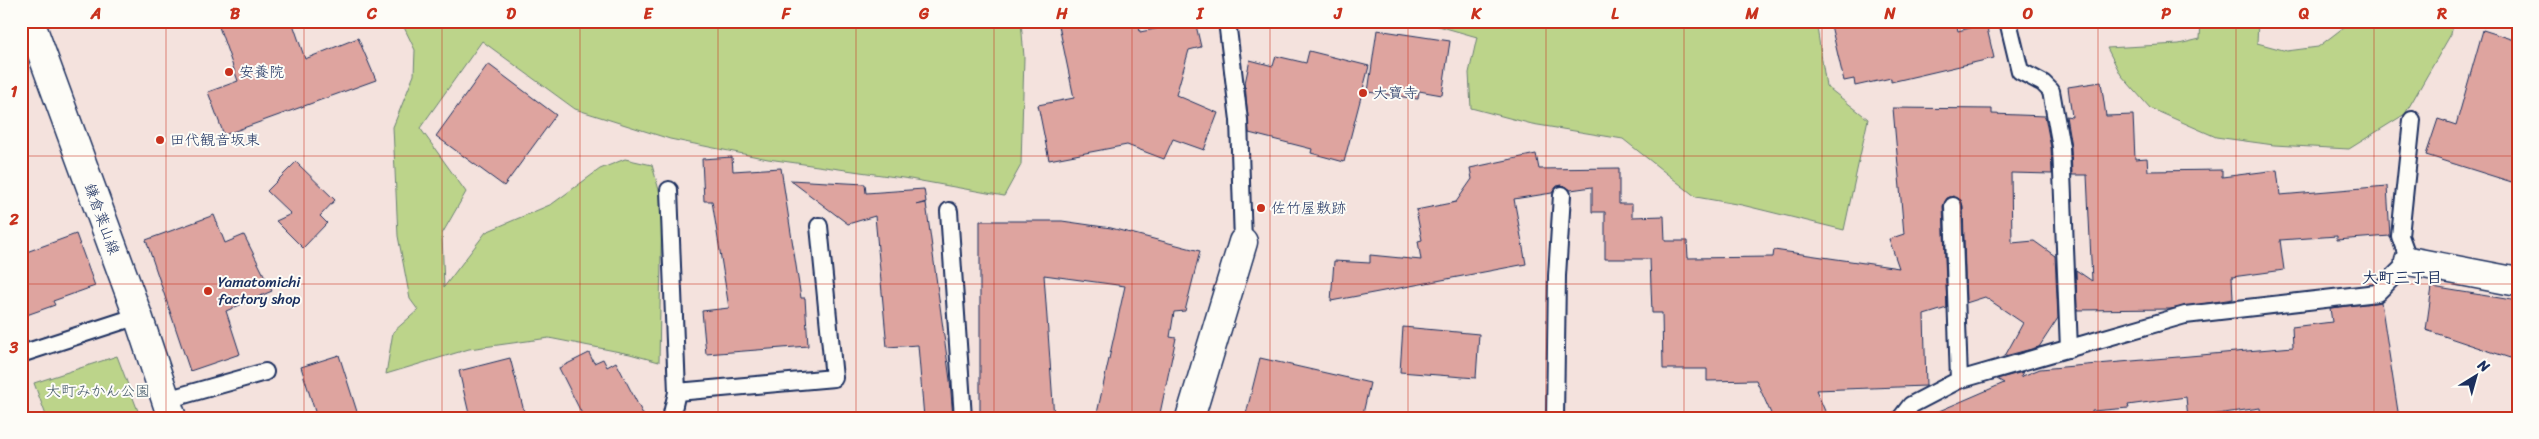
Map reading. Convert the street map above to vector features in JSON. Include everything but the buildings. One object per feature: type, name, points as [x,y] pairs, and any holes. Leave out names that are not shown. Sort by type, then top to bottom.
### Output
[{"type":"main road","name":"鎌倉葉山線","points":[[30,21],[138,316],[169,409]]},
{"type":"main road","points":[[1190,418],[1243,242]]},
{"type":"main road","points":[[2409,261],[2518,282]]},
{"type":"lane","points":[[1227,21],[1240,120],[1243,242]]},
{"type":"lane","points":[[2008,21],[2020,71],[2043,83],[2051,91],[2061,146],[2069,349]]},
{"type":"lane","points":[[1901,418],[1911,405],[1959,380],[2184,315],[2377,293],[2409,261],[2400,236],[2412,120]]},
{"type":"lane","points":[[669,190],[677,392],[671,418]]},
{"type":"lane","points":[[1555,418],[1562,195]]},
{"type":"lane","points":[[1953,206],[1959,380]]},
{"type":"lane","points":[[949,211],[963,418]]},
{"type":"lane","points":[[677,392],[834,378],[819,226]]},
{"type":"lane","points":[[21,354],[138,316]]},
{"type":"lane","points":[[169,409],[265,372]]},
{"type":"green space","points":[[401,21],[1021,21],[1024,57],[1021,165],[1004,196],[910,179],[768,159],[670,139],[575,109],[482,41],[420,128],[466,192],[442,234],[444,287],[486,232],[552,204],[600,169],[625,159],[652,165],[662,201],[659,362],[630,354],[549,338],[469,349],[386,374],[393,332],[418,310],[410,299],[398,236],[393,127],[414,75],[415,50]]},
{"type":"green space","points":[[1421,21],[1816,21],[1826,86],[1868,119],[1844,230],[1742,205],[1696,197],[1623,139],[1532,124],[1471,108],[1469,73],[1477,37]]},
{"type":"green space","points":[[2201,21],[2258,21],[2257,43],[2287,51],[2318,47],[2352,21],[2454,21],[2451,34],[2405,114],[2349,149],[2274,145],[2216,137],[2150,108],[2121,75],[2107,48],[2179,44],[2200,39]]},
{"type":"green space","name":"大町みかん公園","points":[[117,356],[138,411],[117,418],[47,418],[34,383]]},
{"type":"place","name":"安養院","points":[[229,72]]},
{"type":"place","name":"大寶寺","points":[[1363,93]]},
{"type":"place","name":"田代観音坂東","points":[[160,140]]},
{"type":"place","name":"佐竹屋敷跡","points":[[1261,208]]},
{"type":"place","name":"Yamatomichi factory shop","points":[[208,291]]},
{"type":"district","name":"大町三丁目","points":[[2402,277]]}]
